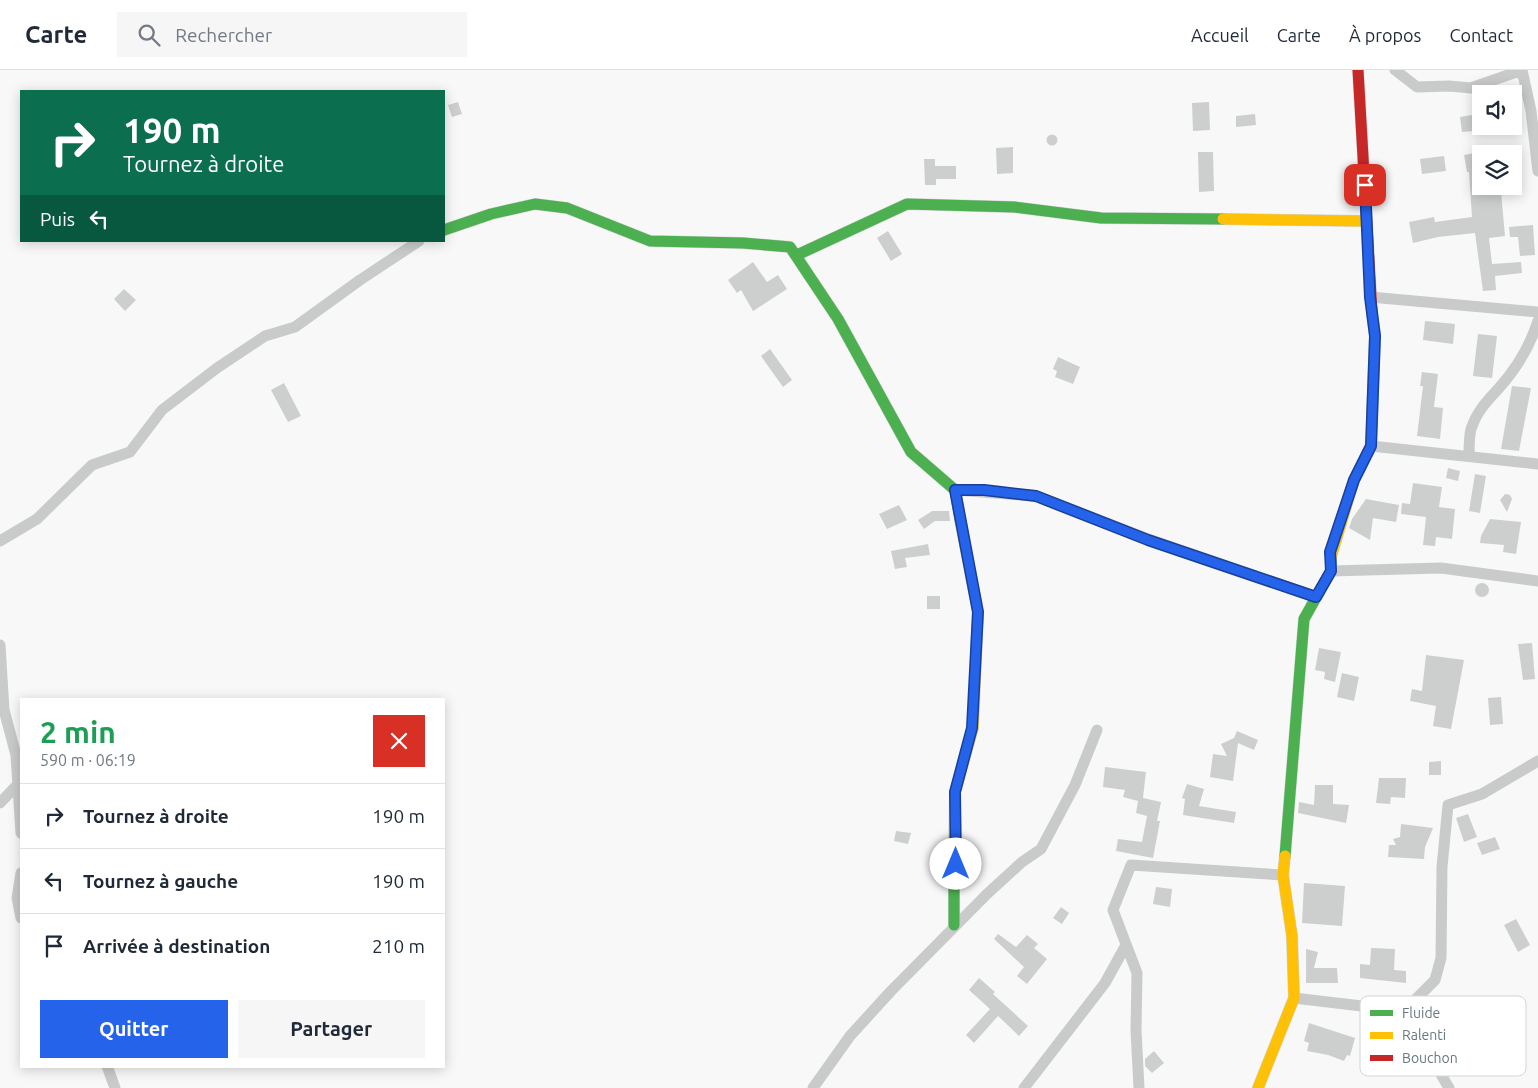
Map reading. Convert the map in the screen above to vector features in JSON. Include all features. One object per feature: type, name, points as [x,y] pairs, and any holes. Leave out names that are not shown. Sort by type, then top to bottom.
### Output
[{"type":"street","points":[[1258,1088],[1268,1056],[1294,998],[1292,936],[1282,875],[1304,619],[1331,571],[1330,552],[1354,480],[1371,446],[1375,336],[1370,297],[1358,70]]},
{"type":"street","points":[[1395,70],[1417,87],[1449,86],[1471,88],[1522,70],[1531,112],[1538,171]]},
{"type":"street","points":[[445,230],[490,214],[535,204],[566,208],[650,242],[743,243],[790,247],[797,255],[838,319],[911,452],[955,490],[978,612],[972,728],[955,792],[954,925]]},
{"type":"street","points":[[797,255],[907,204],[1014,207],[1101,218],[1366,221]]},
{"type":"street","points":[[0,541],[37,519],[92,465],[130,452],[162,410],[217,368],[265,336],[295,327],[417,242]]},
{"type":"street","points":[[1370,297],[1538,312]]},
{"type":"street","points":[[1469,456],[1471,430],[1477,416],[1486,400],[1499,389],[1518,363],[1533,337],[1538,322]]},
{"type":"street","points":[[1371,446],[1538,464]]},
{"type":"street","points":[[955,490],[984,490],[1036,496],[1148,540],[1316,597]]},
{"type":"street","points":[[1331,571],[1441,568],[1538,581]]},
{"type":"street","points":[[0,645],[4,710],[16,755],[20,816]]},
{"type":"street","points":[[813,1088],[850,1036],[954,925],[1022,862],[1041,849],[1074,786],[1097,730]]},
{"type":"street","points":[[1419,996],[1435,980],[1441,958],[1442,867],[1448,805],[1482,794],[1538,761]]},
{"type":"street","points":[[0,802],[18,783]]},
{"type":"street","points":[[1139,1088],[1136,1030],[1137,974],[1114,910],[1131,865],[1282,875]]},
{"type":"street","points":[[20,879],[17,898],[20,913]]},
{"type":"street","points":[[1024,1088],[1105,982],[1126,944]]},
{"type":"street","points":[[1294,998],[1360,1006]]},
{"type":"street","points":[[108,1068],[115,1088]]},
{"type":"street","points":[[1442,1076],[1449,1088]]},
{"type":"building","points":[[458,102],[462,114],[452,117],[448,105]]},
{"type":"building","points":[[1209,102],[1210,130],[1193,131],[1192,103]]},
{"type":"building","points":[[1255,114],[1256,125],[1236,127],[1236,116]]},
{"type":"building","points":[[1472,115],[1472,131],[1462,132],[1460,117]]},
{"type":"building","points":[[1052,134],[1058,140],[1052,146],[1046,140]]},
{"type":"building","points":[[1013,147],[1013,173],[997,174],[996,148]]},
{"type":"building","points":[[1198,152],[1213,152],[1214,191],[1199,192]]},
{"type":"building","points":[[1472,154],[1472,195],[1501,195],[1505,236],[1489,238],[1492,264],[1521,262],[1522,273],[1495,276],[1496,290],[1483,291],[1475,233],[1438,237],[1413,243],[1409,222],[1434,217],[1435,222],[1472,217],[1469,172],[1467,172],[1464,155]]},
{"type":"building","points":[[1444,156],[1446,171],[1422,174],[1420,159]]},
{"type":"building","points":[[924,159],[935,159],[935,166],[956,166],[956,179],[936,179],[936,185],[925,185]]},
{"type":"building","points":[[1533,225],[1535,255],[1520,256],[1518,237],[1510,237],[1509,227]]},
{"type":"building","points":[[888,231],[902,254],[891,261],[877,238]]},
{"type":"building","points":[[753,262],[767,282],[778,275],[787,289],[753,311],[741,290],[737,293],[728,280]]},
{"type":"building","points":[[124,289],[136,300],[125,311],[114,299]]},
{"type":"building","points":[[1425,321],[1455,324],[1453,344],[1423,340]]},
{"type":"building","points":[[1478,334],[1497,336],[1492,378],[1473,376]]},
{"type":"building","points":[[770,349],[792,380],[783,387],[761,356]]},
{"type":"building","points":[[1058,357],[1080,367],[1073,384],[1055,377],[1057,371],[1053,369]]},
{"type":"building","points":[[1422,372],[1438,374],[1434,407],[1443,408],[1440,439],[1417,436],[1423,386],[1420,386]]},
{"type":"building","points":[[284,383],[301,416],[288,422],[271,390]]},
{"type":"building","points":[[1512,386],[1531,388],[1519,451],[1501,449]]},
{"type":"building","points":[[1448,468],[1460,471],[1458,481],[1446,478]]},
{"type":"building","points":[[1475,474],[1486,476],[1480,513],[1469,511]]},
{"type":"building","points":[[1413,483],[1442,487],[1439,507],[1455,509],[1452,539],[1436,537],[1435,546],[1423,545],[1426,517],[1401,514],[1402,503],[1410,504]]},
{"type":"building","points":[[1505,494],[1510,495],[1512,499],[1507,512],[1500,500]]},
{"type":"building","points":[[1366,499],[1399,505],[1396,522],[1373,518],[1370,540],[1349,528],[1352,519]]},
{"type":"building","points":[[899,505],[907,520],[887,529],[879,514]]},
{"type":"building","points":[[932,511],[949,511],[950,521],[935,521],[924,529],[918,520]]},
{"type":"building","points":[[1490,519],[1521,522],[1516,554],[1503,552],[1504,545],[1480,543],[1481,536]]},
{"type":"building","points":[[928,544],[930,555],[905,558],[907,567],[895,569],[891,551]]},
{"type":"building","points":[[1479,583],[1485,583],[1489,590],[1485,597],[1479,597],[1475,593],[1475,587]]},
{"type":"building","points":[[927,596],[940,596],[940,609],[927,609]]},
{"type":"building","points":[[1532,643],[1535,679],[1523,680],[1518,644]]},
{"type":"building","points":[[1319,648],[1341,652],[1335,682],[1324,679],[1325,672],[1315,670]]},
{"type":"building","points":[[1426,655],[1464,660],[1451,729],[1433,726],[1436,706],[1410,701],[1412,689],[1422,691]]},
{"type":"building","points":[[1342,673],[1359,677],[1354,701],[1337,697]]},
{"type":"building","points":[[1501,697],[1503,724],[1490,725],[1488,698]]},
{"type":"building","points":[[1237,731],[1258,740],[1254,750],[1238,743],[1233,781],[1210,777],[1213,754],[1227,756],[1221,744],[1234,738]]},
{"type":"building","points":[[1441,761],[1441,775],[1429,775],[1429,762]]},
{"type":"building","points":[[1105,767],[1146,772],[1143,798],[1161,802],[1157,821],[1160,821],[1153,858],[1116,851],[1118,839],[1142,842],[1147,816],[1136,813],[1138,801],[1123,797],[1125,790],[1103,787]]},
{"type":"building","points":[[1379,778],[1406,778],[1405,798],[1391,797],[1390,804],[1376,803]]},
{"type":"building","points":[[1187,784],[1204,789],[1199,806],[1236,812],[1234,823],[1183,815],[1185,799],[1182,798]]},
{"type":"building","points":[[1315,785],[1333,785],[1333,804],[1349,805],[1346,823],[1298,813],[1299,802],[1314,805]]},
{"type":"building","points":[[1468,814],[1477,837],[1464,842],[1456,818]]},
{"type":"building","points":[[1401,824],[1433,828],[1425,847],[1424,859],[1388,857],[1389,845],[1396,845],[1393,839],[1400,837]]},
{"type":"building","points":[[896,831],[911,833],[908,844],[894,841]]},
{"type":"building","points":[[1495,837],[1500,849],[1482,855],[1477,843]]},
{"type":"building","points":[[1304,883],[1345,886],[1342,926],[1302,923]]},
{"type":"building","points":[[1156,887],[1172,889],[1170,907],[1153,904]]},
{"type":"building","points":[[1061,907],[1069,913],[1062,924],[1053,918]]},
{"type":"building","points":[[1516,919],[1530,945],[1518,952],[1504,925]]},
{"type":"building","points":[[998,934],[1016,947],[1027,935],[1038,944],[1034,948],[1047,959],[1027,984],[1017,976],[1024,967],[994,939]]},
{"type":"building","points":[[1371,948],[1395,949],[1394,970],[1406,971],[1406,983],[1360,978],[1360,964],[1370,965]]},
{"type":"building","points":[[1306,949],[1318,952],[1314,968],[1337,968],[1338,983],[1306,983]]},
{"type":"building","points":[[979,978],[995,992],[993,994],[1028,1026],[1019,1036],[998,1016],[974,1043],[966,1035],[990,1009],[969,990]]},
{"type":"building","points":[[1309,1023],[1355,1038],[1350,1056],[1347,1055],[1344,1061],[1328,1055],[1307,1051],[1309,1043],[1304,1041]]},
{"type":"building","points":[[1154,1051],[1164,1063],[1152,1073],[1145,1066],[1145,1059]]},
{"type":"traffic: fast","points":[[445,230],[491,214],[535,204],[567,208],[650,241],[743,243],[790,247],[838,319],[911,452],[955,490],[960,519]]},
{"type":"traffic: fast","points":[[797,255],[907,204],[1014,207],[1101,218],[1223,219]]},
{"type":"traffic: fast","points":[[1285,856],[1304,619],[1331,571],[1331,557]]},
{"type":"traffic: fast","points":[[954,860],[954,925]]},
{"type":"traffic: slow","points":[[1223,219],[1366,221]]},
{"type":"traffic: slow","points":[[1331,557],[1354,480],[1371,446],[1375,336],[1372,313]]},
{"type":"traffic: slow","points":[[954,860],[955,792],[973,728],[978,612],[960,519]]},
{"type":"traffic: slow","points":[[1258,1088],[1294,998],[1292,936],[1283,875],[1285,856]]},
{"type":"traffic: jam","points":[[1358,70],[1372,313]]},
{"type":"route","points":[[956,864],[955,792],[972,728],[978,612],[955,490],[984,490],[1036,496],[1148,540],[1228,565],[1316,597],[1331,571],[1330,552],[1354,480],[1371,446],[1375,336],[1370,297],[1365,185]]}]
